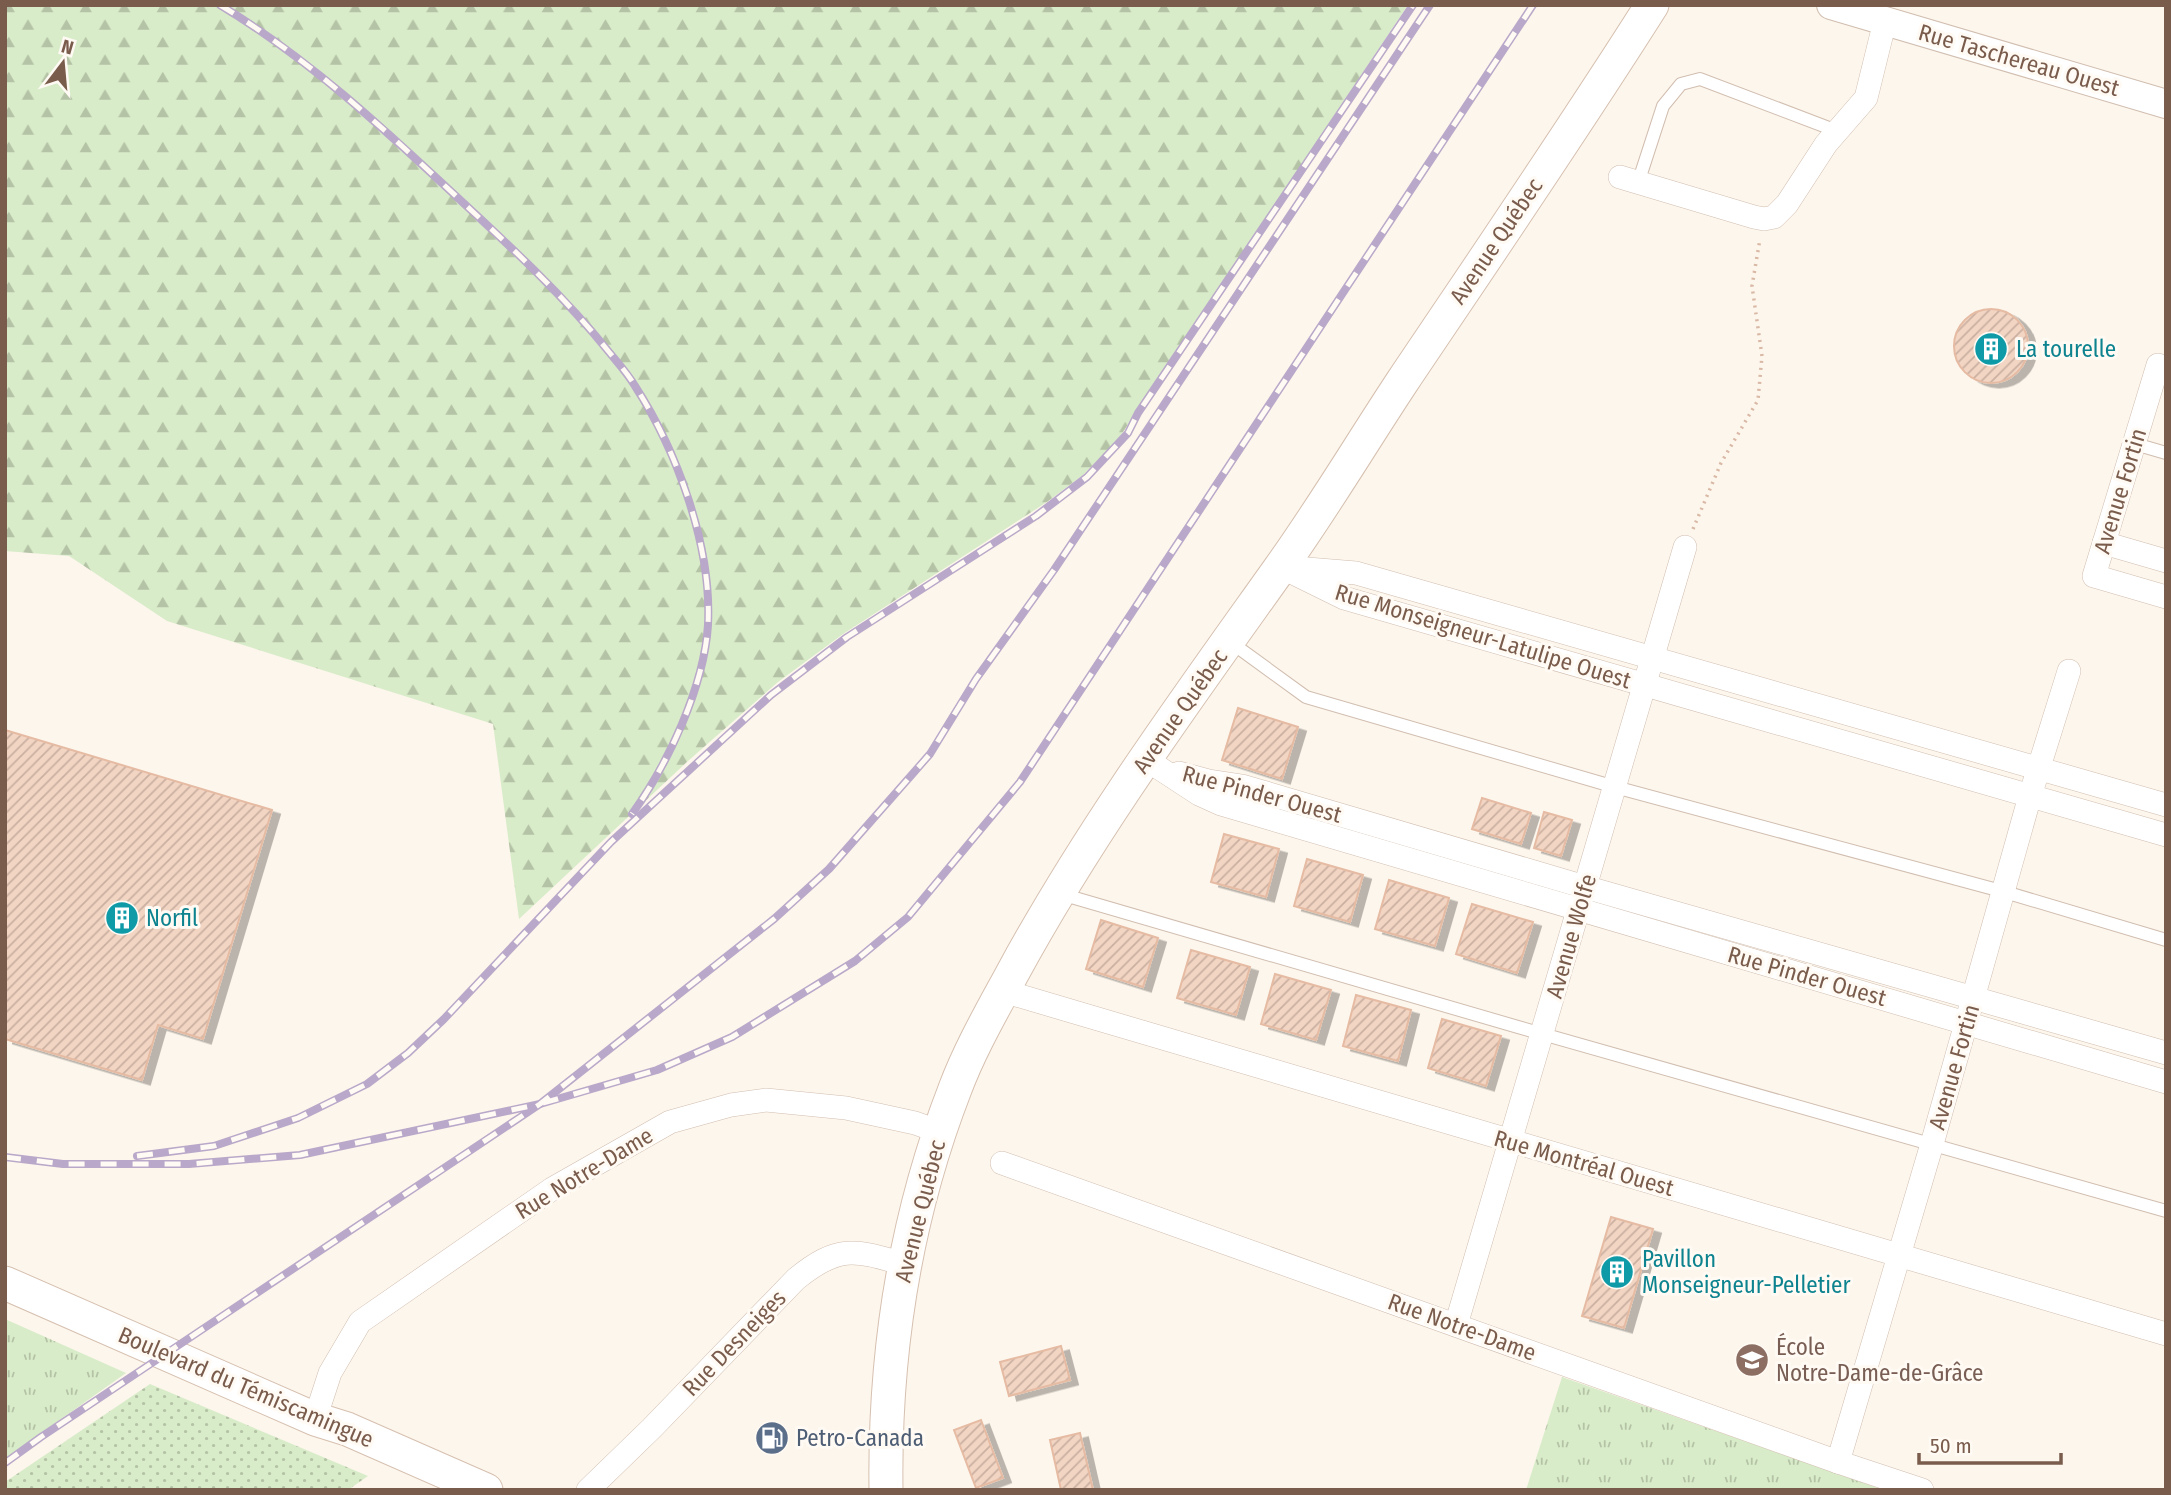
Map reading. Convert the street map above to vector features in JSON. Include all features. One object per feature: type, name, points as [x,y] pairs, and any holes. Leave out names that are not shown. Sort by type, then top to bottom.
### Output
[{"type":"main road","name":"Avenue Québec","points":[[886,1490],[886,1399],[904,1264],[927,1168],[956,1086],[1003,992],[1057,893],[1281,566],[1580,118],[1652,5]]},
{"type":"main road","name":"Boulevard du Témiscamingue","points":[[5,1283],[478,1488]]},
{"type":"street","name":"Rue Taschereau Ouest","points":[[1831,5],[2166,104]]},
{"type":"street","points":[[1629,180],[1764,219],[1774,217],[1787,204],[1826,144],[1866,98],[1885,21]]},
{"type":"street","name":"Avenue Fortin","points":[[2162,366],[2094,576],[2166,597]]},
{"type":"street","points":[[2104,543],[2166,561]]},
{"type":"street","name":"Avenue Wolfe","points":[[1456,1325],[1685,547]]},
{"type":"street","name":"Rue Monseigneur-Latulipe Ouest","points":[[1281,566],[1356,573],[2166,804]]},
{"type":"street","name":"Rue Monseigneur-Latulipe Ouest","points":[[1281,566],[1345,598],[2166,835]]},
{"type":"street","name":"Avenue Fortin","points":[[1838,1462],[2005,892],[2030,796],[2069,671]]},
{"type":"street","name":"Rue Pinder Ouest","points":[[1147,760],[1194,778],[1242,786],[1966,1023],[2166,1082]]},
{"type":"street","name":"Rue Pinder Ouest","points":[[1582,898],[1974,998],[2166,1053]]},
{"type":"street","name":"Rue Montréal Ouest","points":[[1003,992],[2166,1334]]},
{"type":"street","name":"Rue Notre-Dame","points":[[316,1419],[330,1373],[360,1322],[552,1189],[670,1122],[731,1105],[766,1100],[846,1108],[915,1123],[940,1132]]},
{"type":"street","name":"Rue Notre-Dame","points":[[1002,1163],[1922,1490]]},
{"type":"street","name":"Rue Desneiges","points":[[588,1490],[662,1418],[796,1279],[813,1265],[831,1256],[859,1251],[904,1264]]},
{"type":"lane","points":[[1629,180],[1663,106],[1681,84],[1700,79],[1837,131]]},
{"type":"lane","points":[[2135,444],[2166,453]]},
{"type":"lane","points":[[1228,641],[1306,697],[1615,787],[2005,892],[2166,940]]},
{"type":"lane","points":[[1057,893],[2166,1211]]},
{"type":"path","points":[[558,5],[646,5]]},
{"type":"path","points":[[1685,547],[1721,463],[1758,400],[1762,356],[1752,286],[1764,219]]},
{"type":"green space","points":[[5,5],[1408,5],[1117,441],[1083,475],[1047,502],[843,634],[778,682],[688,761],[519,919],[493,724],[167,621],[69,556],[5,551]]},
{"type":"green space","points":[[5,1319],[126,1373],[5,1459]]},
{"type":"green space","points":[[1562,1377],[1884,1490],[1526,1490]]},
{"type":"green space","points":[[150,1384],[368,1476],[348,1490],[5,1490],[5,1482]]},
{"type":"building","name":"La tourelle","points":[[1991,309],[2005,312],[2017,320],[2025,332],[2028,346],[2025,360],[2017,372],[2005,380],[1991,383],[1977,380],[1965,372],[1957,360],[1954,346],[1957,332],[1965,320],[1977,312]]},
{"type":"building","points":[[1238,708],[1298,727],[1282,779],[1222,760]]},
{"type":"building","name":"Norfil","points":[[5,730],[272,810],[203,1039],[158,1025],[142,1080],[5,1039]]},
{"type":"building","points":[[1482,798],[1531,813],[1521,844],[1472,829]]},
{"type":"building","points":[[1544,812],[1572,820],[1561,856],[1534,848]]},
{"type":"building","points":[[1224,834],[1279,849],[1266,897],[1211,882]]},
{"type":"building","points":[[1307,859],[1363,875],[1350,922],[1294,906]]},
{"type":"building","points":[[1389,880],[1449,898],[1435,946],[1375,929]]},
{"type":"building","points":[[1472,904],[1533,922],[1517,973],[1456,954]]},
{"type":"building","points":[[1101,920],[1158,938],[1143,987],[1086,969]]},
{"type":"building","points":[[1191,950],[1250,967],[1236,1015],[1177,998]]},
{"type":"building","points":[[1275,974],[1331,990],[1316,1040],[1261,1024]]},
{"type":"building","points":[[1356,995],[1411,1010],[1398,1061],[1343,1046]]},
{"type":"building","points":[[1442,1019],[1501,1036],[1486,1086],[1428,1068]]},
{"type":"building","name":"Pavillon Monseigneur-Pelletier","points":[[1611,1217],[1653,1229],[1624,1328],[1582,1316]]},
{"type":"building","points":[[1061,1346],[1070,1380],[1009,1396],[1000,1362]]},
{"type":"building","points":[[981,1420],[1003,1478],[976,1488],[954,1430]]},
{"type":"building","points":[[1080,1433],[1093,1490],[1061,1490],[1050,1440]]},
{"type":"railway","points":[[220,5],[284,48],[344,95],[517,253],[574,311],[623,369],[665,440],[678,469],[698,532],[708,595],[708,625],[700,674],[682,724],[671,749],[632,814]]},
{"type":"railway","points":[[137,1156],[214,1146],[298,1118],[367,1084],[408,1053],[444,1019],[611,842],[771,695],[847,637],[1036,516],[1087,477],[1128,433],[1138,413],[1413,5]]},
{"type":"railway","points":[[5,1463],[540,1104],[774,919],[829,869],[930,754],[976,679],[1054,570],[1430,5]]},
{"type":"railway","points":[[5,1157],[63,1164],[189,1164],[300,1155],[540,1104],[657,1070],[732,1037],[855,961],[908,917],[1020,782],[1533,5]]},
{"type":"place","name":"La tourelle","points":[[1991,349]]},
{"type":"place","name":"Norfil","points":[[122,918]]},
{"type":"place","name":"Pavillon Monseigneur-Pelletier","points":[[1617,1272]]},
{"type":"place","name":"École Notre-Dame-de-Grâce","points":[[1752,1360]]},
{"type":"place","name":"Petro-Canada","points":[[772,1438]]}]
